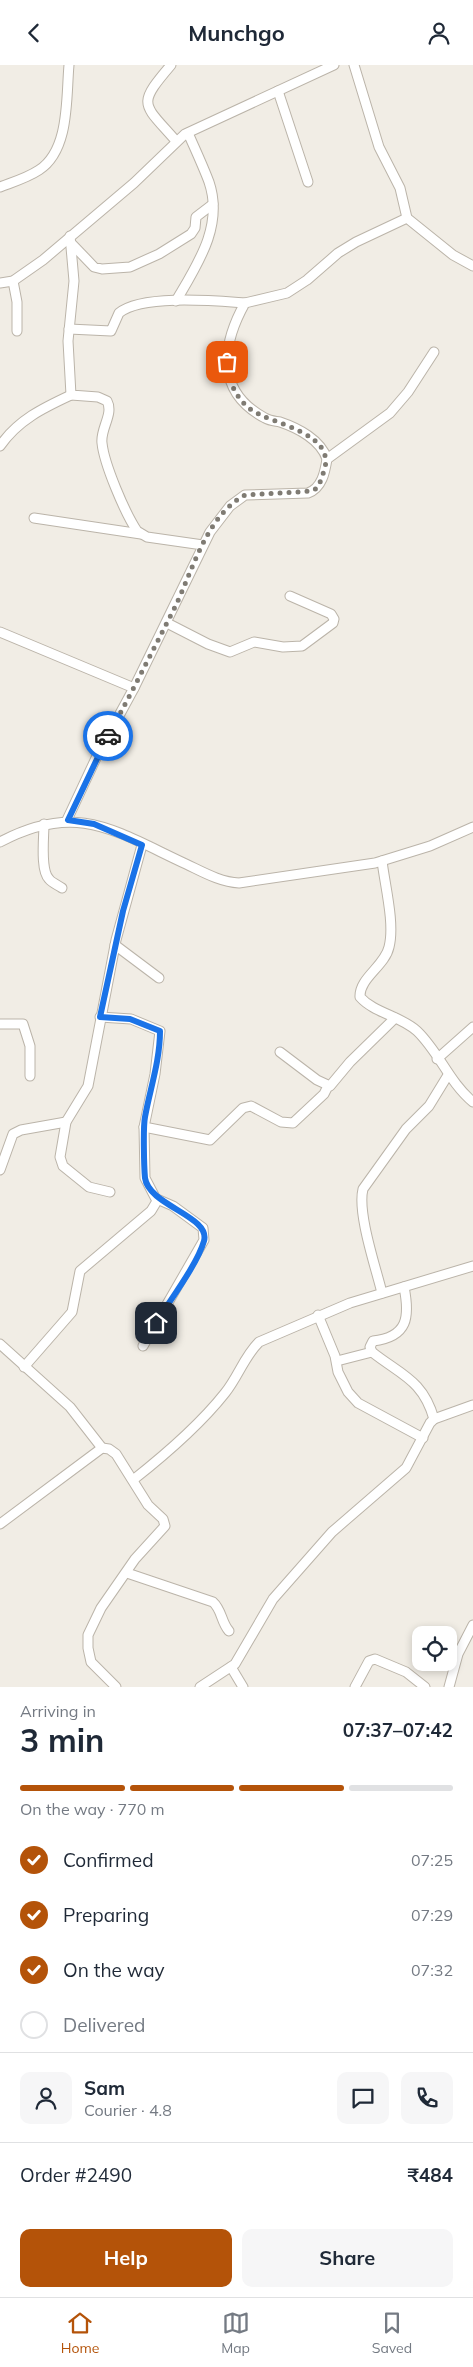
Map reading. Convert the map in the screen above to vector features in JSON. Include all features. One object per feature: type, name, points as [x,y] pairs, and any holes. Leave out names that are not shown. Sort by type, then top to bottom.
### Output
[{"type":"street","points":[[0,187],[41,169],[58,146],[64,126],[69,65]]},
{"type":"street","points":[[171,65],[150,89],[147,103],[150,111],[176,141]]},
{"type":"street","points":[[0,283],[13,281],[70,240],[134,183],[176,141],[188,133],[334,65]]},
{"type":"street","points":[[354,65],[379,147],[400,188],[408,218],[454,255],[473,266]]},
{"type":"street","points":[[278,91],[308,182]]},
{"type":"street","points":[[176,301],[202,256],[211,227],[213,204],[209,184],[188,133]]},
{"type":"street","points":[[70,240],[94,267],[102,269],[130,267],[152,258],[191,234],[196,228],[196,217],[213,204]]},
{"type":"street","points":[[69,329],[111,331],[117,316],[123,310],[138,304],[176,301],[245,303],[273,297],[296,288],[338,253],[408,218]]},
{"type":"street","points":[[70,240],[74,281],[69,329],[71,395]]},
{"type":"street","points":[[13,281],[18,307],[17,331]]},
{"type":"street","points":[[245,303],[238,315],[229,349],[228,374],[238,397],[249,408],[267,419],[301,431],[322,448],[327,459]]},
{"type":"street","points":[[68,820],[97,756],[167,623],[203,545],[222,515],[238,499],[245,495],[313,491],[320,483],[327,459],[390,413],[408,392],[434,352]]},
{"type":"street","points":[[0,446],[10,432],[26,418],[71,395],[98,397],[107,401],[110,409],[102,438],[103,449],[133,525],[141,534]]},
{"type":"street","points":[[34,518],[203,545]]},
{"type":"street","points":[[167,623],[208,644],[230,652],[254,642],[283,647],[302,646],[333,623],[334,619],[331,614],[290,596]]},
{"type":"street","points":[[0,632],[134,688]]},
{"type":"street","points":[[0,841],[44,824],[68,820],[94,824],[231,883],[328,872],[382,861],[430,846],[473,827]]},
{"type":"street","points":[[44,824],[43,867],[45,874],[62,888]]},
{"type":"street","points":[[110,1192],[89,1187],[60,1163],[60,1148],[66,1122],[88,1086],[115,945],[142,845]]},
{"type":"street","points":[[382,861],[390,927],[389,948],[382,963],[362,986],[360,997],[370,1005],[417,1032],[448,1075],[473,1102]]},
{"type":"street","points":[[115,945],[159,978]]},
{"type":"street","points":[[100,1017],[130,1019],[160,1031],[155,1074],[144,1127],[145,1178],[157,1199],[173,1206],[202,1228],[204,1240],[143,1346]]},
{"type":"street","points":[[144,1127],[210,1140],[243,1108],[250,1106],[281,1122],[293,1123],[324,1094],[328,1086],[335,1083],[350,1062],[395,1018]]},
{"type":"street","points":[[0,1024],[23,1024],[30,1046],[30,1076]]},
{"type":"street","points":[[437,1059],[473,1027]]},
{"type":"street","points":[[280,1052],[328,1086]]},
{"type":"street","points":[[382,1293],[365,1223],[361,1196],[363,1189],[406,1129],[429,1106],[448,1075]]},
{"type":"street","points":[[0,1170],[13,1134],[66,1122]]},
{"type":"street","points":[[24,1367],[72,1312],[80,1271],[151,1211],[157,1199]]},
{"type":"street","points":[[133,1480],[174,1446],[224,1394],[259,1342],[318,1315],[382,1293],[473,1266]]},
{"type":"street","points":[[404,1287],[407,1300],[405,1322],[400,1331],[394,1336],[370,1343],[372,1352],[417,1384],[430,1406],[434,1419]]},
{"type":"street","points":[[318,1315],[337,1361],[338,1372],[354,1400],[423,1438]]},
{"type":"street","points":[[0,1344],[24,1367],[53,1390],[78,1415],[102,1448]]},
{"type":"street","points":[[337,1361],[372,1352]]},
{"type":"street","points":[[200,1687],[231,1667],[243,1652],[273,1599],[332,1532],[406,1468],[430,1423],[434,1419],[473,1405]]},
{"type":"street","points":[[0,1524],[102,1448],[109,1449],[116,1454],[148,1505],[163,1519],[165,1526],[136,1559],[101,1608],[88,1641],[92,1662],[116,1687]]},
{"type":"street","points":[[127,1573],[213,1602],[219,1607],[223,1624],[229,1631]]},
{"type":"street","points":[[449,1687],[458,1654],[473,1625]]},
{"type":"street","points":[[355,1687],[369,1661],[375,1659],[406,1672],[425,1687]]},
{"type":"street","points":[[231,1667],[244,1687]]},
{"type":"way so far","points":[[108,736],[184,589],[203,545],[222,515],[238,499],[252,493],[308,493],[313,491],[320,483],[326,466],[327,459],[322,448],[311,438],[301,431],[267,419],[249,408],[238,397],[228,374],[227,362]]},
{"type":"route","points":[[108,736],[72,808],[68,820],[94,824],[142,845],[123,911],[100,1017],[130,1019],[158,1028],[160,1031],[160,1045],[144,1127],[146,1182],[157,1199],[173,1206],[202,1228],[204,1233],[204,1240],[191,1267],[156,1323]]}]
